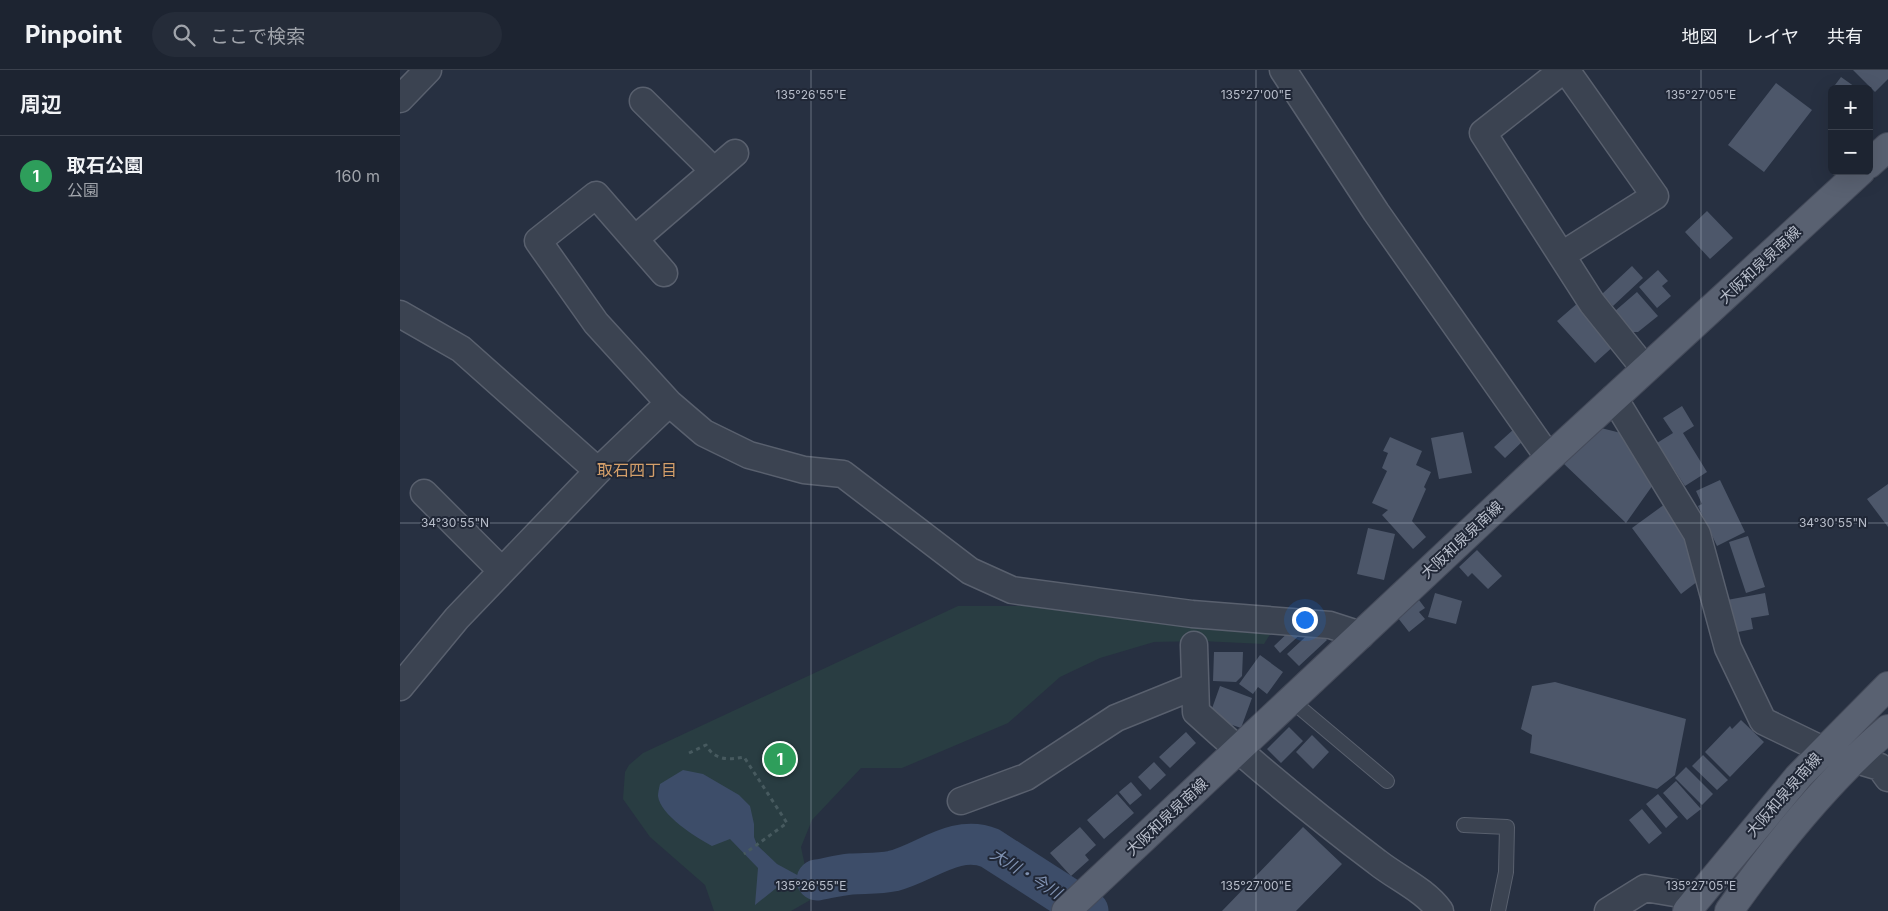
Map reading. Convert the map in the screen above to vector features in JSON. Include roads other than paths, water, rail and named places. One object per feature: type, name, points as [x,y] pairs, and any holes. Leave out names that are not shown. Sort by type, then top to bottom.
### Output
[{"type":"main road","points":[[1873,160],[1888,147]]},
{"type":"main road","name":"大阪和泉泉南線","points":[[1075,902],[1292,701],[1549,458],[1857,175]]},
{"type":"main road","name":"大阪和泉泉南線","points":[[1692,904],[1823,750],[1888,686]]},
{"type":"main road","name":"大阪和泉泉南線","points":[[1729,911],[1760,866],[1820,797],[1888,729]]},
{"type":"street","points":[[400,99],[428,70]]},
{"type":"street","points":[[1283,70],[1376,212],[1549,458]]},
{"type":"street","points":[[1562,70],[1483,133],[1592,303],[1646,369]]},
{"type":"street","points":[[1562,255],[1655,196],[1566,70]]},
{"type":"street","points":[[643,101],[714,171]]},
{"type":"street","points":[[635,239],[735,153]]},
{"type":"street","points":[[664,273],[596,195],[538,241],[596,323],[669,403],[704,433],[749,455],[804,470],[843,474],[970,571],[1012,590],[1192,614],[1330,625],[1361,635]]},
{"type":"street","points":[[400,314],[461,349],[598,471]]},
{"type":"street","points":[[1614,398],[1697,534],[1728,648],[1763,721],[1823,750],[1880,767],[1888,778]]},
{"type":"street","points":[[400,688],[456,618],[598,471],[669,403]]},
{"type":"street","points":[[424,493],[502,571]]},
{"type":"street","points":[[1194,645],[1196,712],[1238,751],[1378,863],[1433,902],[1440,911]]},
{"type":"street","points":[[961,801],[1026,776],[1116,718],[1195,686]]},
{"type":"street","points":[[1608,911],[1646,888],[1692,904]]},
{"type":"lane","points":[[1292,701],[1387,781]]},
{"type":"lane","points":[[1464,825],[1507,827],[1506,872],[1498,911]]},
{"type":"water","points":[[683,770],[703,774],[739,795],[750,806],[754,824],[754,837],[757,845],[777,864],[801,877],[785,881],[755,905],[758,868],[730,839],[712,846],[680,825],[665,811],[660,803],[658,796],[660,784]]},
{"type":"waterway","name":"大川・今川","points":[[817,880],[847,874],[893,871],[953,847],[977,845],[990,848],[1088,911]]},
{"type":"place","name":"取石公園","points":[[780,759]]},
{"type":"district","name":"取石四丁目","points":[[637,470]]}]
